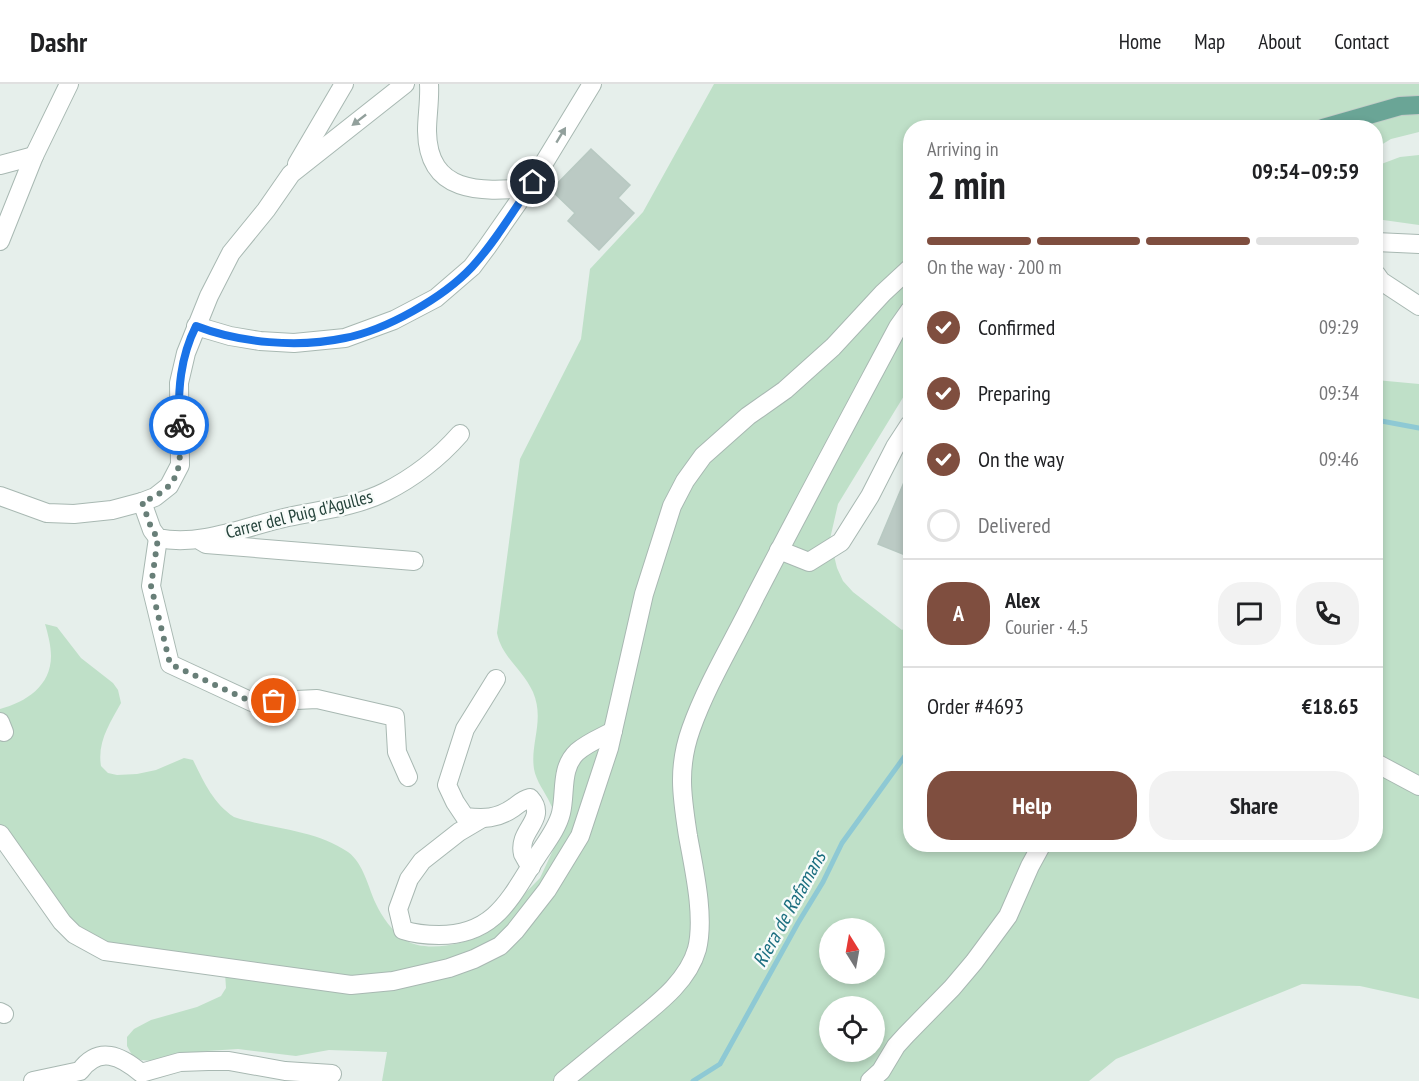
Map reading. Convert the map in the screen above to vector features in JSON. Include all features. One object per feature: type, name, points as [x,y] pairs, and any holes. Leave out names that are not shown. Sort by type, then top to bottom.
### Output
[{"type":"main road","points":[[1351,120],[1400,106],[1419,105]]},
{"type":"street","points":[[0,241],[34,156],[69,84]]},
{"type":"street","points":[[0,496],[47,513],[60,514],[112,510],[142,502],[169,486],[180,465],[179,383],[187,348],[196,326],[217,278],[231,253],[266,210],[291,174],[344,84]]},
{"type":"street","points":[[291,174],[405,84]]},
{"type":"street","points":[[429,84],[427,134],[431,157],[435,167],[442,175],[456,184],[471,189],[528,188]]},
{"type":"street","points":[[196,326],[230,336],[260,341],[294,343],[345,338],[375,328],[436,298],[472,267],[528,188],[592,84]]},
{"type":"street","points":[[0,165],[34,156]]},
{"type":"street","points":[[1383,242],[1419,244]]},
{"type":"street","points":[[0,834],[62,922],[74,934],[105,951],[351,985],[393,981],[449,968],[500,946],[547,891],[579,836],[613,731],[644,594],[672,506],[685,481],[703,456],[748,416],[785,390],[833,347],[882,293],[903,274]]},
{"type":"street","points":[[1383,282],[1419,306]]},
{"type":"street","points":[[563,1081],[657,1004],[676,985],[692,960],[697,948],[699,922],[683,800],[681,774],[683,752],[692,726],[720,666],[779,550],[903,320]]},
{"type":"street","name":"Carrer del Puig d'Agulles","points":[[158,538],[189,540],[286,517],[350,505],[383,493],[422,472],[460,434]]},
{"type":"street","points":[[779,550],[809,562],[841,542],[870,496],[903,435]]},
{"type":"street","points":[[142,502],[152,530],[158,538],[151,586],[170,664],[252,702],[317,699],[395,717],[397,752],[408,777]]},
{"type":"street","points":[[197,538],[206,544],[414,561]]},
{"type":"street","points":[[495,679],[465,729],[447,785],[465,817],[497,818],[523,800],[530,798],[536,804],[538,813],[523,841],[524,854],[531,867]]},
{"type":"street","points":[[481,819],[459,832],[422,861],[409,879],[398,909],[403,930],[414,934],[451,935],[476,928],[492,920],[502,910],[552,832],[561,813],[565,772],[577,752],[613,731]]},
{"type":"street","points":[[1383,767],[1419,786]]},
{"type":"street","points":[[870,1081],[881,1071],[901,1040],[974,962],[1008,916],[1038,852]]},
{"type":"street","points":[[33,1081],[80,1071],[86,1063],[100,1056],[121,1058],[141,1073],[180,1062],[208,1060],[229,1061],[285,1071],[332,1074]]},
{"type":"green space","points":[[714,84],[1419,84],[1419,132],[1391,139],[1383,144],[1383,120],[903,120],[903,397],[838,504],[830,539],[837,568],[843,581],[853,592],[903,629],[903,852],[1383,852],[1383,381],[1419,384],[1419,999],[1360,986],[1302,984],[1116,1059],[1089,1081],[382,1081],[387,1052],[329,1050],[296,1056],[238,1049],[207,1051],[152,1061],[141,1060],[132,1055],[127,1046],[127,1037],[134,1029],[151,1020],[197,1007],[221,996],[226,988],[225,973],[109,959],[0,845],[0,709],[28,697],[47,676],[51,656],[45,624],[57,627],[81,658],[113,683],[118,690],[121,703],[105,733],[100,757],[101,766],[108,773],[137,774],[156,770],[184,758],[193,760],[215,799],[234,817],[307,834],[335,844],[348,852],[362,869],[381,914],[392,929],[405,940],[423,946],[445,946],[485,934],[540,878],[561,833],[534,769],[538,712],[533,692],[503,649],[497,633],[520,459],[581,339],[590,269],[643,212]]},
{"type":"green space","points":[[1419,155],[1419,225],[1383,220],[1383,163],[1400,157]]},
{"type":"building","points":[[591,149],[630,185],[618,198],[634,213],[599,250],[568,221],[575,213],[551,190]]},
{"type":"building","points":[[903,485],[903,554],[878,544]]},
{"type":"waterway","name":"Riera de Rafamans","points":[[1383,421],[1419,428]]},
{"type":"waterway","name":"Riera de Rafamans","points":[[693,1081],[720,1064],[823,882],[842,843],[903,759]]},
{"type":"way so far","points":[[179,425],[181,458],[177,472],[164,491],[142,502],[152,530],[158,538],[151,586],[170,664],[252,702],[274,701]]},
{"type":"route","points":[[179,425],[178,397],[181,370],[196,326],[230,336],[294,343],[345,338],[375,328],[436,298],[455,284],[472,267],[533,182]]}]
